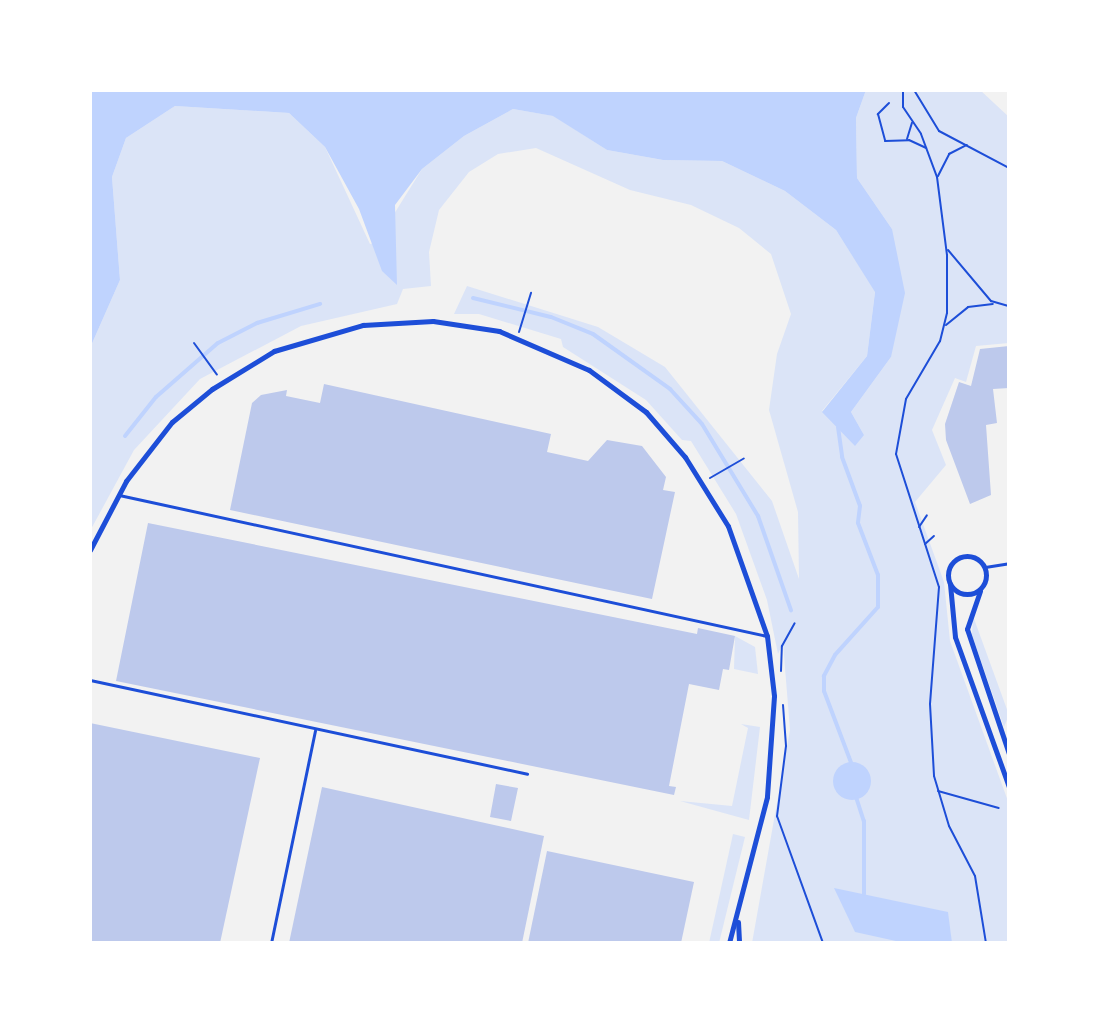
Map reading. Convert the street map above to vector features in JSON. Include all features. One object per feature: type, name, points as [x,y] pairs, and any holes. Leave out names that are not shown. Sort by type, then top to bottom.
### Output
[{"type":"street","points":[[90,550],[119,495],[172,422],[212,389],[274,351],[327,333],[397,321],[499,331],[572,359],[646,412],[685,457],[728,526],[767,636],[773,742],[764,811],[729,943]]},
{"type":"street","points":[[1009,754],[967,629],[970,607],[986,580],[985,567],[977,559],[960,557],[949,570],[955,637],[1009,787]]},
{"type":"street","points":[[950,584],[963,594],[980,591]]},
{"type":"street","points":[[738,917],[739,943]]},
{"type":"lane","points":[[119,495],[767,636]]},
{"type":"lane","points":[[985,567],[1009,563]]},
{"type":"lane","points":[[90,680],[527,774]]},
{"type":"lane","points":[[271,943],[315,730]]},
{"type":"path","points":[[903,90],[903,107],[927,148],[937,177],[947,249],[946,326]]},
{"type":"path","points":[[914,90],[939,131],[1009,168]]},
{"type":"path","points":[[889,103],[880,109],[880,131],[891,145],[907,140],[927,148]]},
{"type":"path","points":[[907,140],[913,121]]},
{"type":"path","points":[[937,177],[949,154],[967,145]]},
{"type":"path","points":[[947,249],[995,304]]},
{"type":"path","points":[[522,323],[531,293]]},
{"type":"path","points":[[986,943],[975,876],[937,790],[930,704],[939,587],[896,454],[898,426],[946,326],[968,307],[1009,306]]},
{"type":"path","points":[[194,343],[212,368]]},
{"type":"path","points":[[718,473],[744,458]]},
{"type":"path","points":[[919,528],[927,515]]},
{"type":"path","points":[[924,544],[934,536]]},
{"type":"path","points":[[781,673],[782,646],[795,623]]},
{"type":"path","points":[[783,703],[786,746],[777,816],[823,943]]},
{"type":"path","points":[[937,790],[999,808]]},
{"type":"shaded area","points":[[866,90],[980,90],[1009,117],[1009,343],[976,346],[966,382],[955,378],[932,430],[946,465],[915,502],[944,582],[950,641],[1009,804],[1009,943],[752,943],[790,730],[783,643],[778,654],[767,600],[736,514],[691,441],[682,440],[646,400],[563,347],[561,339],[479,314],[454,314],[467,286],[598,327],[665,367],[772,501],[799,579],[798,512],[769,410],[777,354],[791,314],[771,254],[739,228],[691,205],[630,190],[536,148],[498,154],[469,172],[439,210],[429,252],[431,286],[403,289],[397,304],[301,326],[200,379],[134,450],[90,531],[90,348],[120,280],[112,177],[126,138],[175,106],[289,113],[325,147],[370,244],[376,243],[422,169],[464,136],[513,109],[554,116],[607,150],[663,160],[722,161],[785,191],[836,230],[875,291],[867,356],[822,411],[864,435],[851,412],[891,357],[892,229],[857,178],[856,118]]},
{"type":"shaded area","points":[[973,616],[1009,715],[1004,727],[972,635]]},
{"type":"shaded area","points":[[735,636],[755,647],[758,674],[734,669]]},
{"type":"shaded area","points":[[741,724],[760,727],[749,820],[680,801],[732,806],[748,728]]},
{"type":"shaded area","points":[[733,834],[745,837],[719,943],[709,943]]},
{"type":"water","points":[[90,90],[866,90],[856,118],[857,178],[892,229],[905,293],[891,357],[851,412],[864,435],[855,446],[822,412],[867,356],[875,292],[836,230],[785,191],[722,161],[663,160],[607,150],[553,116],[513,109],[464,136],[422,169],[395,205],[397,285],[382,271],[359,209],[325,147],[289,113],[175,106],[126,138],[112,177],[120,280],[90,348]]},
{"type":"water","points":[[852,762],[865,768],[871,781],[865,794],[852,800],[839,794],[833,781],[839,768]]},
{"type":"water","points":[[834,888],[948,912],[952,943],[905,943],[855,932]]},
{"type":"building","points":[[1009,346],[1009,388],[993,389],[997,423],[986,425],[991,495],[970,504],[946,440],[945,424],[959,382],[971,386],[980,349]]},
{"type":"building","points":[[324,384],[551,434],[547,452],[588,461],[607,440],[642,446],[666,477],[663,490],[675,492],[652,599],[230,510],[252,403],[261,395],[287,390],[286,396],[320,403]]},
{"type":"building","points":[[148,523],[697,634],[698,628],[735,636],[729,670],[723,669],[719,690],[689,684],[669,786],[676,787],[674,795],[116,681]]},
{"type":"building","points":[[90,723],[260,758],[220,943],[90,943]]},
{"type":"building","points":[[496,784],[518,788],[511,821],[490,817]]},
{"type":"building","points":[[322,787],[544,836],[522,943],[289,943]]},
{"type":"building","points":[[547,851],[694,882],[681,943],[528,943]]},
{"type":"waterway","points":[[473,298],[551,317],[593,334],[670,389],[702,424],[758,516],[791,610]]},
{"type":"waterway","points":[[125,436],[156,397],[218,343],[257,323],[320,304]]},
{"type":"waterway","points":[[838,427],[842,457],[860,506],[858,523],[878,575],[878,607],[835,655],[824,676],[824,691],[852,765]]},
{"type":"waterway","points":[[856,797],[864,821],[864,894]]}]
